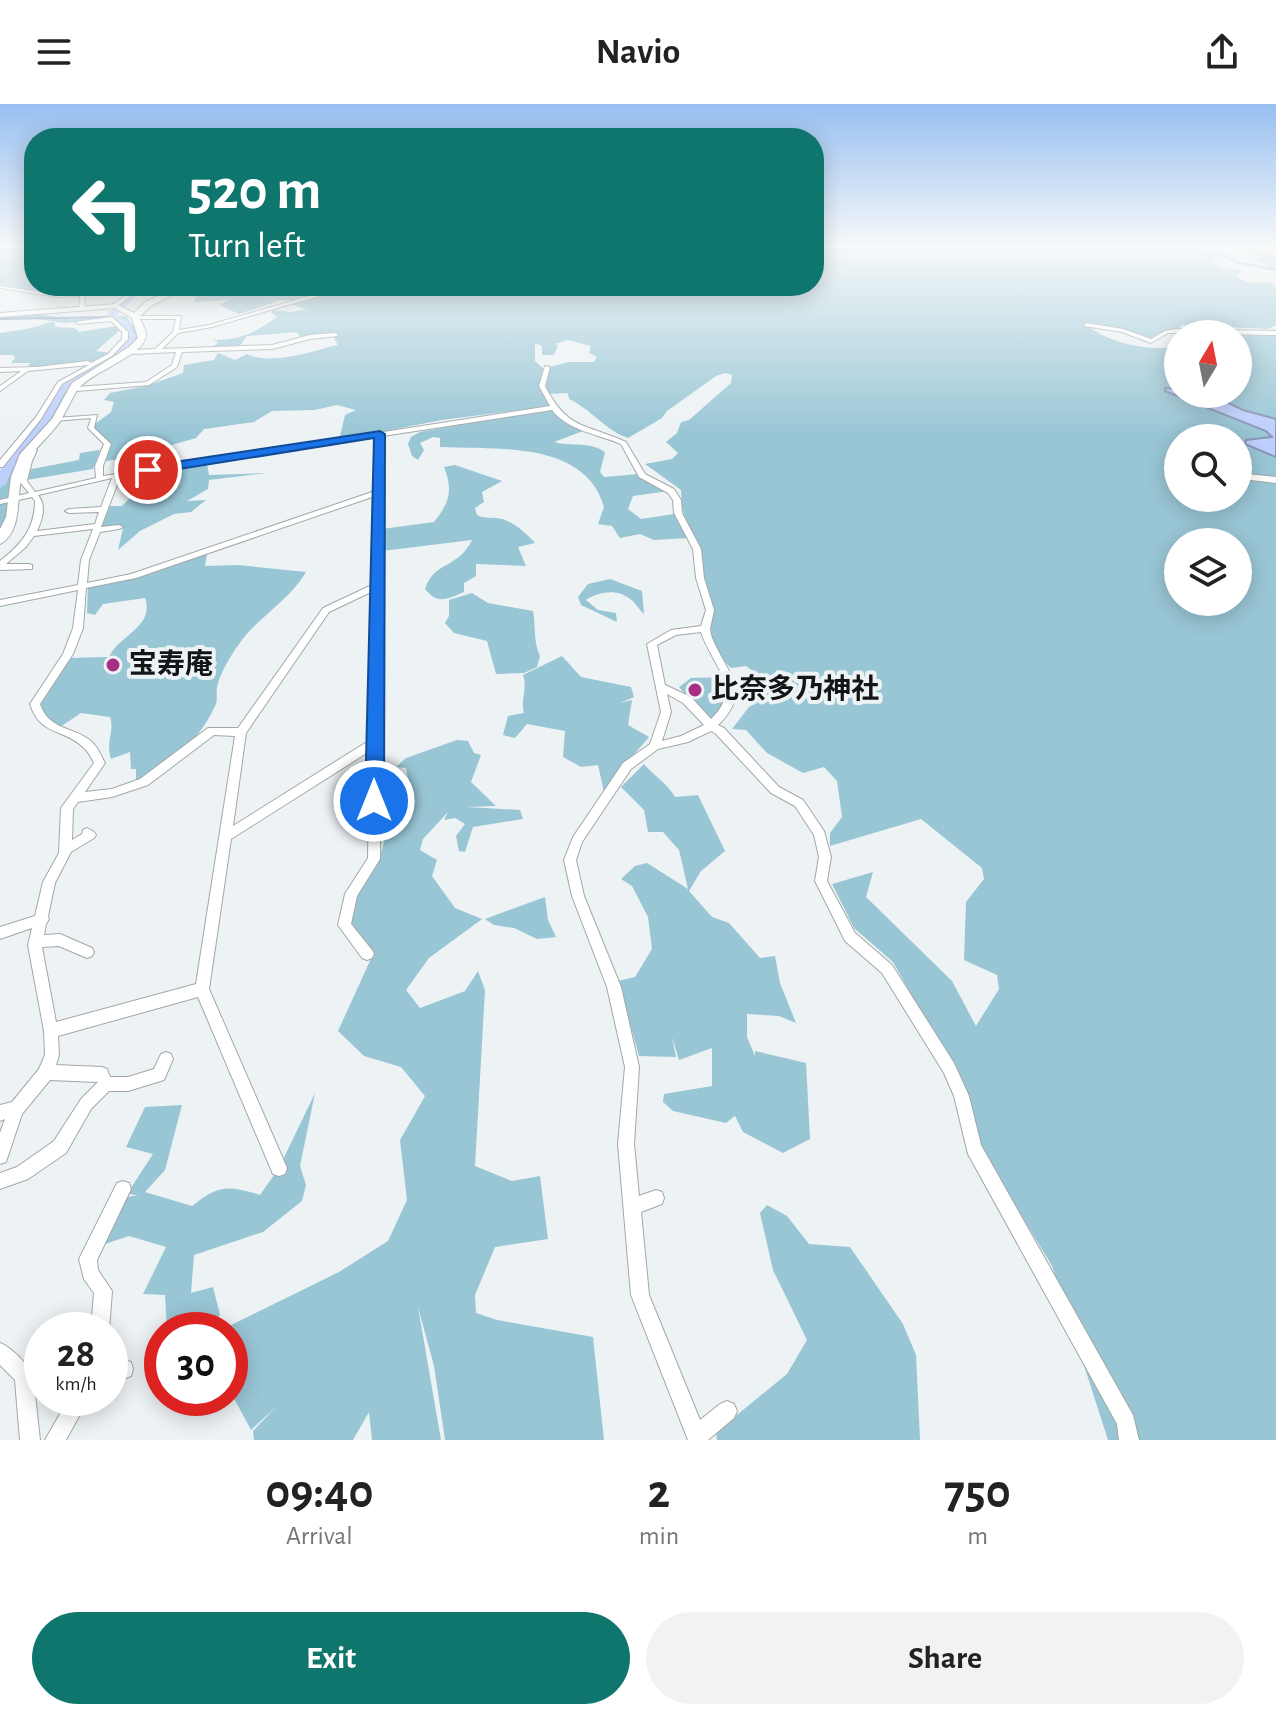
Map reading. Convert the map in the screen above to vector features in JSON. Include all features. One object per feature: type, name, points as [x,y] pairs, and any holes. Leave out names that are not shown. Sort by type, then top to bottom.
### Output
[{"type":"main road","points":[[0,315],[77,309]]},
{"type":"main road","points":[[0,540],[10,524],[20,463],[52,424],[74,390],[108,364],[134,350],[142,332],[135,317],[121,309]]},
{"type":"main road","points":[[135,317],[143,309]]},
{"type":"main road","points":[[1252,478],[1276,480]]},
{"type":"street","points":[[157,351],[176,332],[268,309]]},
{"type":"street","points":[[135,317],[178,316],[176,332]]},
{"type":"street","points":[[0,465],[36,421],[60,383],[118,349],[125,339],[125,332],[112,319],[78,322]]},
{"type":"street","points":[[1086,325],[1123,331],[1151,341],[1167,332],[1176,331],[1276,333]]},
{"type":"street","points":[[74,390],[134,350],[272,347],[310,337],[336,335]]},
{"type":"street","points":[[74,390],[147,384],[175,366],[180,350]]},
{"type":"street","points":[[0,367],[25,370],[108,364]]},
{"type":"street","points":[[547,367],[542,386],[551,408],[579,429],[624,443],[642,475],[671,491],[677,500],[678,513],[697,549],[700,578],[710,610],[705,629],[707,641],[728,674],[732,689],[729,706],[711,726],[667,745],[655,746],[627,766],[577,840],[570,860],[578,896],[614,987],[632,1067],[626,1144],[640,1295],[698,1437],[727,1411]]},
{"type":"street","points":[[0,389],[25,370]]},
{"type":"street","points":[[0,502],[181,461],[551,408]]},
{"type":"street","points":[[26,415],[30,421],[36,421]]},
{"type":"street","points":[[0,566],[18,552],[32,534],[40,506],[35,495],[24,485],[23,473],[34,450],[54,428],[52,424],[95,416],[91,428],[108,444],[99,466],[100,479]]},
{"type":"street","points":[[367,954],[344,925],[351,894],[374,859],[380,434]]},
{"type":"street","points":[[0,445],[16,445]]},
{"type":"street","points":[[0,1156],[16,1109],[46,1072],[52,1055],[36,941],[49,882],[65,850],[67,808],[100,763],[86,743],[49,727],[35,704],[68,654],[81,616],[85,560],[117,475]]},
{"type":"street","points":[[0,603],[110,576],[133,576],[378,493]]},
{"type":"street","points":[[69,511],[104,509]]},
{"type":"street","points":[[32,534],[119,527]]},
{"type":"street","points":[[0,566],[29,567]]},
{"type":"street","points":[[279,1168],[202,989],[241,732],[326,610],[377,586]]},
{"type":"street","points":[[655,746],[666,712],[652,644],[674,632],[705,629]]},
{"type":"street","points":[[661,687],[687,700],[775,790],[799,803],[820,834],[825,857],[821,881],[850,937],[887,969],[949,1068],[961,1096],[974,1148],[1126,1422],[1129,1440]]},
{"type":"street","points":[[76,798],[112,793],[144,782],[212,731],[241,732]]},
{"type":"street","points":[[226,836],[374,743]]},
{"type":"street","points":[[65,850],[90,835],[87,833]]},
{"type":"street","points":[[0,933],[43,919]]},
{"type":"street","points":[[36,941],[60,940],[87,952]]},
{"type":"street","points":[[51,1031],[202,989]]},
{"type":"street","points":[[0,1181],[22,1173],[60,1147],[86,1104],[106,1084],[128,1084],[159,1075],[166,1059]]},
{"type":"street","points":[[46,1072],[102,1074],[106,1084]]},
{"type":"street","points":[[0,1113],[16,1109]]},
{"type":"street","points":[[101,1312],[103,1291],[90,1273],[88,1259],[123,1189]]},
{"type":"street","points":[[632,1207],[656,1198]]},
{"type":"street","points":[[0,1352],[24,1376],[30,1440]]},
{"type":"street","points":[[55,1440],[69,1416]]},
{"type":"shaded area","points":[[229,309],[253,309],[239,314]]},
{"type":"shaded area","points":[[1276,309],[1276,325],[1268,329],[1252,328],[1252,320],[1164,320],[1164,334],[1155,341],[1086,324],[1117,341],[1164,348],[1164,408],[1252,408],[1252,332],[1276,333],[1276,1440],[1108,1440],[1052,1266],[978,1144],[959,1072],[893,962],[854,928],[832,884],[873,872],[866,897],[952,981],[976,1026],[999,989],[997,975],[964,960],[966,902],[984,879],[982,868],[921,819],[830,846],[830,833],[842,817],[837,781],[824,767],[803,773],[767,753],[746,730],[732,729],[749,707],[763,699],[767,689],[761,677],[746,666],[731,668],[714,651],[712,607],[700,578],[681,490],[645,464],[672,459],[678,453],[666,442],[677,433],[681,422],[689,420],[731,383],[732,375],[725,373],[716,376],[667,411],[662,418],[628,438],[569,399],[568,393],[548,394],[544,386],[550,367],[569,362],[594,362],[597,357],[589,353],[591,346],[568,340],[555,344],[558,345],[554,355],[542,355],[542,346],[535,343],[535,361],[544,369],[542,386],[551,406],[442,420],[339,440],[345,415],[356,410],[337,405],[315,410],[272,411],[254,422],[204,429],[196,438],[165,447],[163,459],[178,457],[177,463],[129,471],[134,461],[147,459],[148,455],[106,461],[108,444],[91,427],[111,412],[114,402],[104,400],[110,393],[146,386],[183,373],[184,365],[214,360],[218,353],[235,360],[247,354],[280,358],[338,345],[333,336],[302,339],[297,332],[247,336],[239,347],[212,349],[218,342],[213,340],[239,337],[277,317],[271,312]]},
{"type":"shaded area","points":[[36,314],[72,319],[126,316],[140,335],[130,348],[67,389],[54,421],[14,465],[9,497],[11,517],[0,529],[0,472],[5,463],[60,385],[120,348],[128,336],[127,330],[115,319],[63,323],[31,318],[0,320],[0,315]]},
{"type":"shaded area","points":[[55,323],[55,327],[75,328],[79,332],[117,326],[120,330],[96,351],[111,353],[95,361],[27,369],[30,363],[11,363],[15,358],[13,355],[0,355],[0,333]]},
{"type":"shaded area","points":[[551,408],[583,431],[554,442],[593,446],[605,452],[600,472],[604,477],[639,474],[669,491],[633,496],[628,509],[641,519],[674,514],[689,538],[654,540],[640,534],[620,538],[612,526],[598,524],[604,507],[594,485],[578,470],[559,459],[511,450],[440,447],[440,438],[433,437],[420,443],[424,450],[418,460],[412,456],[408,444],[411,437],[420,432]]},
{"type":"shaded area","points":[[1208,408],[1239,408],[1276,419],[1276,457],[1252,447],[1252,439],[1272,437]]},
{"type":"shaded area","points":[[100,450],[93,469],[27,480],[27,470],[79,460],[80,453]]},
{"type":"shaded area","points":[[207,464],[209,475],[267,473],[209,480],[208,489],[187,501],[206,500],[191,512],[174,514],[140,531],[118,550],[123,528],[101,527],[110,506],[122,506],[156,472]]},
{"type":"shaded area","points":[[455,465],[502,481],[482,492],[484,502],[475,508],[477,515],[507,521],[535,543],[518,547],[526,566],[476,564],[476,576],[464,583],[464,592],[439,599],[425,589],[429,580],[460,556],[472,540],[382,551],[382,529],[434,522],[448,496],[444,467]]},
{"type":"shaded area","points":[[207,553],[205,566],[238,565],[306,572],[236,649],[220,677],[215,706],[193,741],[160,769],[136,781],[136,769],[131,769],[130,752],[111,759],[110,717],[81,713],[60,727],[49,726],[36,708],[66,658],[109,657],[145,616],[145,598],[103,604],[95,615],[87,613],[88,584],[134,578]]},
{"type":"shaded area","points":[[610,579],[642,591],[644,614],[630,599],[614,592],[586,600],[598,610],[616,613],[617,622],[581,605],[578,597],[588,584]]},
{"type":"shaded area","points":[[472,593],[488,603],[533,611],[540,656],[537,667],[524,673],[496,674],[487,641],[454,633],[445,623],[449,616],[449,600]]},
{"type":"shaded area","points":[[562,656],[581,677],[631,687],[634,697],[620,703],[632,700],[628,725],[649,737],[604,792],[598,765],[581,767],[563,757],[565,731],[527,724],[515,738],[503,735],[508,716],[524,713],[523,675]]},
{"type":"shaded area","points":[[729,677],[727,700],[714,718],[706,718],[679,687],[691,678]]},
{"type":"shaded area","points":[[457,740],[468,741],[474,753],[481,755],[471,782],[496,806],[467,807],[520,810],[523,819],[473,827],[465,852],[459,851],[456,836],[465,824],[455,818],[444,820],[448,812],[423,839],[420,850],[437,860],[432,876],[455,908],[482,919],[429,958],[406,990],[420,1008],[465,991],[478,971],[485,990],[475,1166],[512,1181],[540,1176],[548,1239],[495,1247],[475,1295],[476,1313],[497,1320],[593,1337],[604,1440],[445,1440],[434,1366],[418,1307],[441,1440],[372,1440],[369,1412],[353,1440],[254,1440],[253,1431],[276,1407],[251,1430],[243,1416],[248,1416],[248,1317],[339,1272],[388,1241],[407,1200],[400,1140],[425,1096],[401,1067],[364,1056],[338,1031],[374,952],[350,921],[355,892],[380,856],[386,835],[405,802],[403,795],[409,785],[406,768],[396,767],[406,758]]},
{"type":"shaded area","points":[[644,764],[675,797],[698,795],[725,851],[701,871],[689,891],[712,917],[729,923],[760,958],[775,956],[780,983],[796,1023],[779,1016],[747,1014],[747,1037],[755,1056],[755,1051],[806,1063],[810,1139],[783,1153],[743,1132],[735,1116],[726,1123],[673,1111],[663,1102],[664,1094],[712,1086],[712,1048],[679,1060],[672,1037],[676,1057],[639,1056],[618,981],[635,977],[652,949],[648,917],[632,886],[621,879],[635,866],[647,863],[688,889],[679,850],[663,832],[648,832],[644,810],[621,787]]},
{"type":"shaded area","points":[[545,897],[548,920],[556,937],[537,939],[485,919]]},
{"type":"shaded area","points":[[315,1093],[300,1166],[306,1185],[302,1201],[263,1232],[194,1255],[191,1293],[213,1287],[219,1312],[166,1312],[165,1295],[143,1294],[166,1247],[129,1236],[99,1246],[128,1197],[138,1195],[127,1194],[153,1154],[126,1147],[145,1107],[182,1105],[165,1170],[145,1192],[192,1206],[209,1194],[224,1189],[260,1195],[279,1168]]},
{"type":"shaded area","points":[[767,1205],[787,1216],[809,1244],[850,1247],[903,1324],[916,1355],[920,1440],[717,1440],[716,1432],[787,1374],[807,1340],[773,1270],[760,1213]]},
{"type":"waterway","points":[[0,484],[11,459],[45,420],[62,388],[79,374],[121,351],[133,335],[125,323],[110,317],[118,309]]},
{"type":"waterway","points":[[0,319],[110,317]]},
{"type":"place","name":"宝寿庵","points":[[113,665]]},
{"type":"place","name":"比奈多乃神社","points":[[695,690]]},
{"type":"route","points":[[148,470],[380,434],[374,801]]}]
